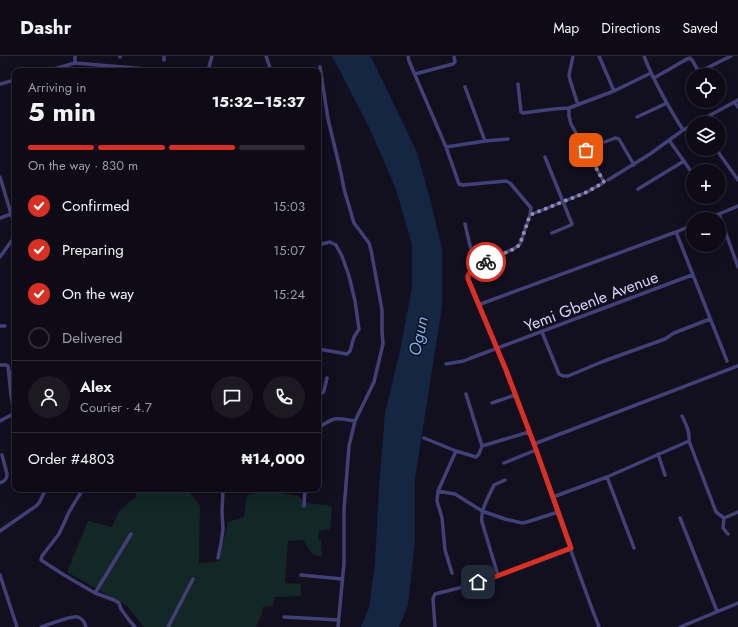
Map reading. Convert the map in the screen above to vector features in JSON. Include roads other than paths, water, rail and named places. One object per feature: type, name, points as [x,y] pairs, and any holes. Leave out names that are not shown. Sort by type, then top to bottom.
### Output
[{"type":"street","points":[[75,56],[75,63]]},
{"type":"street","points":[[209,68],[212,56]]},
{"type":"street","points":[[266,56],[270,68]]},
{"type":"street","points":[[408,56],[446,147],[459,184],[508,182],[529,205],[531,210],[520,244],[516,248],[476,267],[468,276],[478,305],[497,348],[534,444],[598,627]]},
{"type":"street","points":[[415,74],[453,64],[455,62],[454,56]]},
{"type":"street","points":[[573,56],[569,75],[578,105]]},
{"type":"street","points":[[599,56],[614,90]]},
{"type":"street","points":[[644,56],[651,73],[683,130]]},
{"type":"street","points":[[654,78],[690,58],[699,72],[731,56]]},
{"type":"street","points":[[58,68],[75,63],[134,68]]},
{"type":"street","points":[[518,84],[521,112],[523,113],[569,108],[651,73]]},
{"type":"street","points":[[321,74],[328,119],[344,189],[354,223],[369,243],[382,310],[383,344],[377,372],[374,382],[355,421],[349,446],[344,510],[344,563],[338,627]]},
{"type":"street","points":[[0,84],[12,81]]},
{"type":"street","points":[[465,87],[485,141]]},
{"type":"street","points":[[710,116],[736,101],[738,107]]},
{"type":"street","points":[[637,117],[667,103]]},
{"type":"street","points":[[530,215],[587,192],[604,182],[571,124],[569,108]]},
{"type":"street","points":[[608,180],[634,165],[686,128]]},
{"type":"street","points":[[605,142],[615,138],[619,139],[634,165]]},
{"type":"street","points":[[446,147],[508,139]]},
{"type":"street","points":[[669,140],[686,164]]},
{"type":"street","points":[[545,156],[572,223],[572,225],[552,233]]},
{"type":"street","points":[[721,156],[738,180]]},
{"type":"street","points":[[638,190],[684,161]]},
{"type":"street","points":[[0,177],[12,217]]},
{"type":"street","points":[[724,212],[738,206]]},
{"type":"street","points":[[0,218],[11,214]]},
{"type":"street","points":[[465,224],[476,267]]},
{"type":"street","points":[[478,305],[686,228]]},
{"type":"street","points":[[676,232],[726,361]]},
{"type":"street","points":[[726,234],[738,267]]},
{"type":"street","points":[[0,257],[12,240]]},
{"type":"street","points":[[321,244],[330,242],[336,245],[342,256],[355,301],[359,329],[354,337],[349,353],[321,349]]},
{"type":"street","name":"Yemi Gbenle Avenue","points":[[446,364],[464,361],[692,275]]},
{"type":"street","points":[[542,332],[559,374],[563,376],[576,373],[607,359],[665,339],[674,333],[710,319]]},
{"type":"street","points":[[0,326],[5,326]]},
{"type":"street","points":[[0,365],[8,366],[12,400]]},
{"type":"street","points":[[534,444],[738,366]]},
{"type":"street","points":[[9,375],[12,372]]},
{"type":"street","points":[[321,393],[324,391],[327,378]]},
{"type":"street","points":[[424,438],[456,451],[477,457],[482,446],[466,394]]},
{"type":"street","points":[[492,403],[515,395]]},
{"type":"street","points":[[0,420],[12,414]]},
{"type":"street","points":[[682,416],[690,436],[689,441],[716,512],[724,518]]},
{"type":"street","points":[[321,426],[334,418],[355,421]]},
{"type":"street","points":[[482,446],[529,432]]},
{"type":"street","points":[[553,497],[607,477],[689,441]]},
{"type":"street","points":[[504,463],[536,450]]},
{"type":"street","points":[[452,573],[445,550],[442,518],[437,504],[438,491],[456,451]]},
{"type":"street","points":[[658,454],[665,475]]},
{"type":"street","points":[[0,483],[7,478],[2,456]]},
{"type":"street","points":[[607,477],[634,548]]},
{"type":"street","points":[[497,572],[482,519],[482,511],[494,485],[505,480]]},
{"type":"street","points":[[438,491],[456,494],[482,511],[522,523],[558,512]]},
{"type":"street","points":[[0,531],[36,506],[44,492]]},
{"type":"street","points":[[81,492],[69,512],[59,534],[42,556],[41,560],[95,593],[114,600],[118,603],[125,615],[135,627]]},
{"type":"street","points":[[218,558],[223,529],[222,512],[224,492]]},
{"type":"street","points":[[304,506],[305,492]]},
{"type":"street","points":[[724,518],[738,512]]},
{"type":"street","points":[[680,518],[717,611]]},
{"type":"street","points":[[724,518],[723,529],[728,534]]},
{"type":"street","points":[[95,593],[131,534]]},
{"type":"street","points":[[435,627],[433,599],[435,594],[492,578],[571,548]]},
{"type":"street","points":[[0,575],[17,627]]},
{"type":"street","points":[[301,575],[342,579]]},
{"type":"street","points":[[168,627],[193,579]]},
{"type":"street","points":[[680,627],[738,603]]},
{"type":"street","points":[[41,627],[76,617],[82,619],[86,627]]},
{"type":"street","points":[[284,617],[339,620]]},
{"type":"water","name":"Ogun","points":[[332,56],[370,56],[372,59],[416,150],[442,249],[442,307],[415,478],[415,541],[408,605],[399,627],[361,627],[369,608],[375,564],[385,413],[400,351],[412,287],[412,245],[396,189],[369,127]]}]
